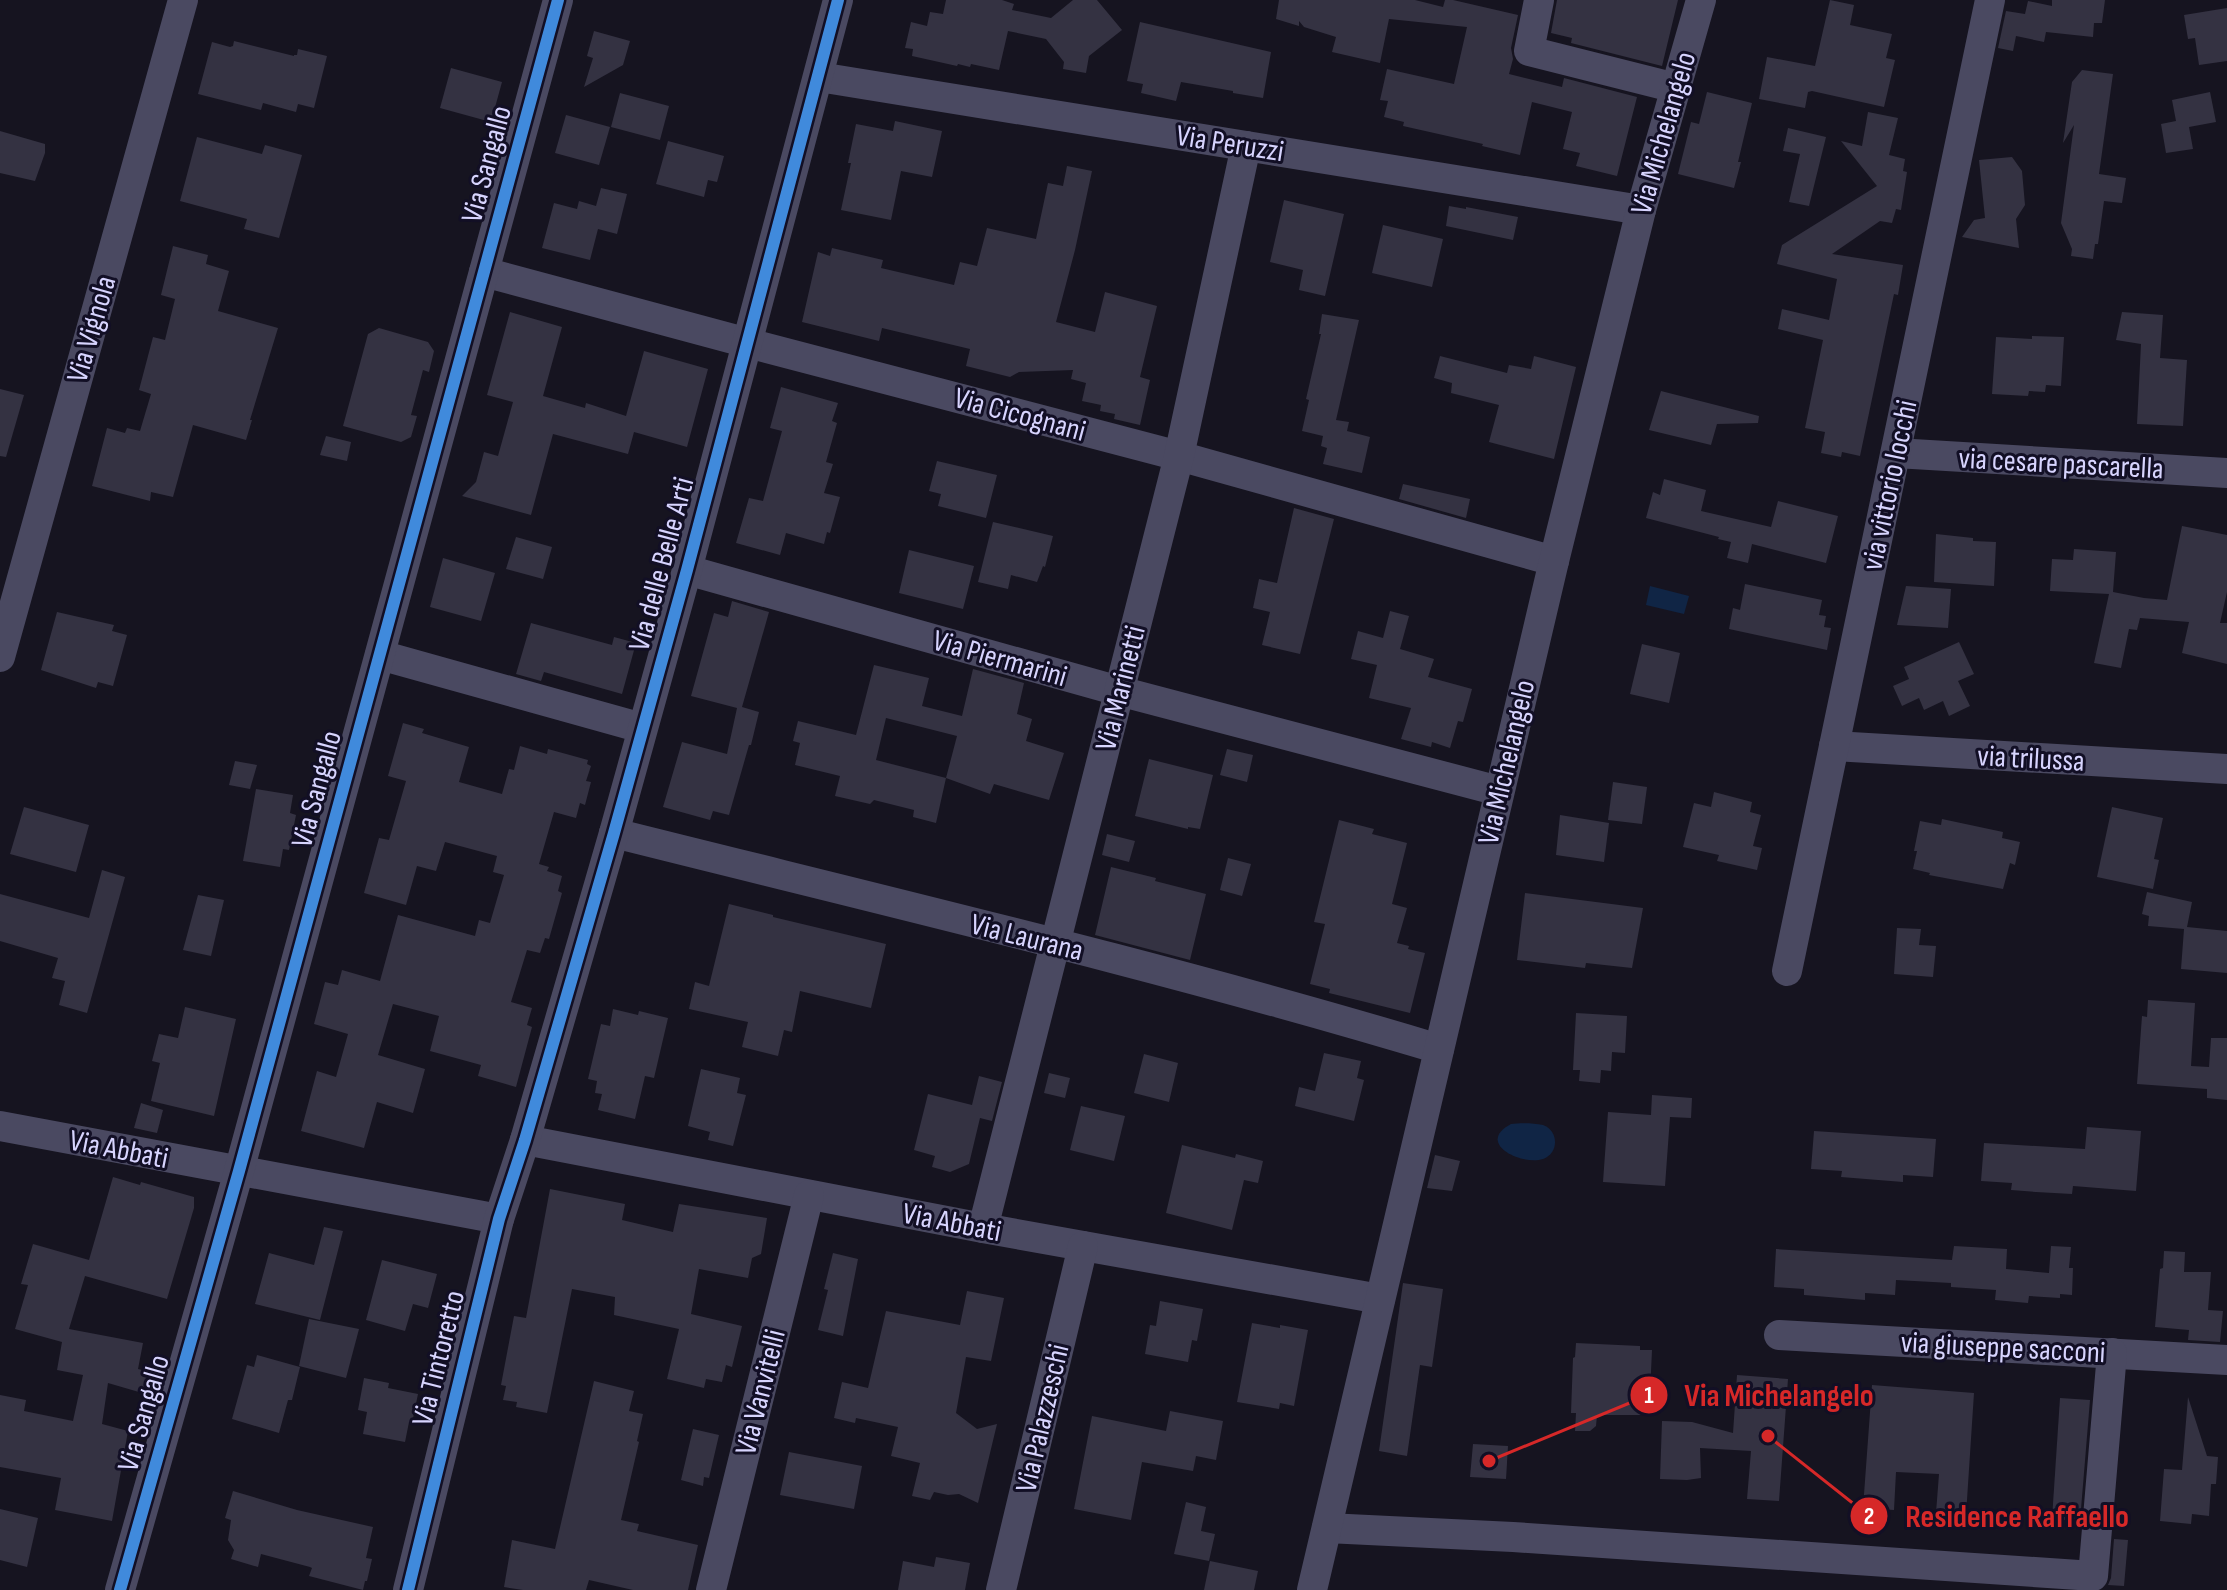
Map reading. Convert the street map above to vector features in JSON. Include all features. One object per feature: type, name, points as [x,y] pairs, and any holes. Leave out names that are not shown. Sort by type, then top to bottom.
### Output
[{"type":"street","name":"Via Vignola","points":[[0,657],[183,0]]},
{"type":"street","name":"Via Sangallo","points":[[120,1590],[239,1171],[558,0]]},
{"type":"street","name":"Via delle Belle Arti","points":[[525,1140],[687,570],[838,0]]},
{"type":"street","points":[[1539,0],[1529,51],[1676,88]]},
{"type":"street","name":"Via Michelangelo","points":[[1312,1590],[1554,561],[1641,210],[1701,0]]},
{"type":"street","name":"via vittorio locchi","points":[[1787,971],[1990,0]]},
{"type":"street","name":"Via Peruzzi","points":[[819,77],[1641,210]]},
{"type":"street","name":"Via Marinetti","points":[[983,1228],[1179,456],[1246,146]]},
{"type":"street","name":"Via Cicognani","points":[[484,272],[1179,456],[1554,561]]},
{"type":"street","name":"via cesare pascarella","points":[[1896,453],[2227,473]]},
{"type":"street","name":"Via Piermarini","points":[[687,570],[1119,691],[1499,791]]},
{"type":"street","points":[[380,655],[642,728]]},
{"type":"street","name":"via trilussa","points":[[1834,746],[2227,769]]},
{"type":"street","name":"Via Laurana","points":[[614,833],[1055,943],[1329,1016],[1439,1049]]},
{"type":"street","name":"Via Abbati","points":[[0,1126],[499,1219]]},
{"type":"street","name":"Via Abbati","points":[[525,1140],[983,1228],[1380,1299]]},
{"type":"street","name":"Via Tintoretto","points":[[408,1590],[499,1219],[525,1140]]},
{"type":"street","name":"Via Vanvitelli","points":[[711,1590],[809,1195]]},
{"type":"street","name":"Via Palazzeschi","points":[[1001,1590],[1083,1246]]},
{"type":"street","name":"via giuseppe sacconi","points":[[1779,1335],[2227,1360]]},
{"type":"street","points":[[1327,1528],[1513,1537],[2093,1576],[2112,1353]]},
{"type":"water","points":[[1650,586],[1689,596],[1684,614],[1646,605]]},
{"type":"water","points":[[1511,1124],[1535,1124],[1548,1128],[1555,1142],[1552,1152],[1543,1159],[1534,1160],[1505,1151],[1498,1138],[1501,1131]]},
{"type":"building","points":[[946,0],[1002,0],[1014,4],[1012,10],[1051,18],[1073,0],[1097,0],[1122,30],[1089,56],[1086,73],[1063,69],[1064,62],[1046,39],[1008,31],[999,70],[971,64],[970,67],[957,66],[912,56],[913,49],[905,48],[911,22],[927,26],[930,12],[943,14]]},
{"type":"building","points":[[1279,0],[1415,0],[1443,7],[1445,0],[1453,0],[1518,15],[1509,74],[1562,87],[1564,78],[1637,97],[1617,176],[1576,166],[1580,153],[1563,149],[1572,112],[1532,102],[1520,155],[1403,126],[1404,122],[1384,117],[1388,101],[1380,100],[1387,69],[1454,84],[1467,27],[1389,19],[1380,63],[1332,52],[1336,37],[1304,27],[1299,21],[1299,26],[1276,19]]},
{"type":"building","points":[[1557,0],[1678,0],[1662,66],[1571,43],[1572,38],[1551,33]]},
{"type":"building","points":[[1830,0],[1854,5],[1850,25],[1892,34],[1886,58],[1895,60],[1884,107],[1812,91],[1808,92],[1805,108],[1759,99],[1767,57],[1815,66]]},
{"type":"building","points":[[2052,0],[2105,0],[2102,23],[2094,23],[2093,37],[2046,32],[2044,42],[2016,36],[2013,51],[1998,48],[2006,11],[2025,14],[2028,1],[2052,6]]},
{"type":"building","points":[[2227,8],[2227,61],[2199,65],[2195,38],[2188,39],[2184,15]]},
{"type":"building","points":[[1140,22],[1271,52],[1263,98],[1181,82],[1176,101],[1141,93],[1143,84],[1127,81]]},
{"type":"building","points":[[594,31],[630,41],[623,65],[584,87],[593,58],[587,56]]},
{"type":"building","points":[[234,41],[294,56],[298,49],[327,56],[314,108],[298,104],[296,112],[263,103],[261,110],[198,94],[212,42],[230,47]]},
{"type":"building","points":[[451,68],[502,82],[491,122],[440,108]]},
{"type":"building","points":[[2082,70],[2113,74],[2099,174],[2126,178],[2122,203],[2104,201],[2093,259],[2071,256],[2072,249],[2061,223],[2074,125],[2063,143],[2072,82]]},
{"type":"building","points":[[1707,92],[1752,103],[1734,188],[1678,174],[1691,122],[1699,124]]},
{"type":"building","points":[[2210,92],[2216,122],[2189,127],[2193,149],[2166,153],[2161,124],[2176,121],[2172,100]]},
{"type":"building","points":[[620,93],[669,106],[660,140],[611,127]]},
{"type":"building","points":[[1868,112],[1898,118],[1889,155],[1905,159],[1903,171],[1907,172],[1901,210],[1896,209],[1892,223],[1880,221],[1832,254],[1903,265],[1898,295],[1894,294],[1860,456],[1842,452],[1841,457],[1821,453],[1825,432],[1805,428],[1823,340],[1778,329],[1782,309],[1829,320],[1837,279],[1777,264],[1782,245],[1877,186],[1841,141],[1862,146]]},
{"type":"building","points":[[566,115],[610,127],[599,165],[555,153]]},
{"type":"building","points":[[895,121],[942,131],[932,177],[901,171],[891,220],[841,210],[856,124],[893,131]]},
{"type":"building","points":[[1788,128],[1826,137],[1809,206],[1789,202],[1800,154],[1783,151]]},
{"type":"building","points":[[0,131],[45,144],[35,181],[0,173]]},
{"type":"building","points":[[197,137],[262,154],[265,145],[302,155],[279,238],[244,229],[247,219],[180,201]]},
{"type":"building","points":[[668,141],[724,156],[717,182],[708,180],[704,197],[656,184]]},
{"type":"building","points":[[2012,157],[2022,171],[2025,205],[2016,219],[2019,248],[1962,237],[1974,220],[1985,218],[1979,160]]},
{"type":"building","points":[[1067,166],[1092,171],[1056,322],[1095,332],[1105,292],[1157,306],[1140,377],[1150,380],[1140,425],[1114,419],[1115,414],[1100,411],[1101,405],[1082,401],[1086,383],[1071,379],[1073,370],[1019,372],[1010,377],[966,366],[970,349],[882,328],[879,341],[802,322],[818,252],[830,256],[832,248],[883,260],[881,268],[954,285],[960,262],[977,266],[987,228],[1036,239],[1048,183],[1063,186]]},
{"type":"building","points":[[601,188],[627,194],[617,234],[598,229],[590,260],[542,248],[554,203],[577,209],[579,201],[596,206]]},
{"type":"building","points":[[1284,200],[1344,214],[1325,296],[1299,290],[1303,270],[1270,262]]},
{"type":"building","points":[[1449,206],[1518,217],[1513,240],[1446,226]]},
{"type":"building","points":[[1383,225],[1443,239],[1432,287],[1372,273]]},
{"type":"building","points":[[173,246],[208,255],[206,264],[229,271],[218,311],[278,328],[246,440],[193,425],[173,497],[151,492],[150,501],[92,486],[107,428],[125,433],[127,428],[140,431],[151,394],[139,390],[153,337],[165,340],[175,299],[161,295]]},
{"type":"building","points":[[510,312],[562,327],[543,396],[585,408],[586,403],[626,416],[644,351],[708,369],[687,447],[634,432],[628,454],[553,434],[531,515],[462,496],[476,482],[484,452],[498,456],[513,402],[487,395]]},
{"type":"building","points":[[2122,312],[2163,315],[2160,358],[2187,360],[2183,426],[2137,424],[2141,344],[2116,340]]},
{"type":"building","points":[[1322,314],[1359,320],[1336,420],[1349,422],[1347,431],[1370,437],[1362,473],[1323,464],[1327,448],[1321,446],[1323,436],[1302,431]]},
{"type":"building","points":[[379,328],[428,342],[434,351],[429,372],[423,370],[411,415],[417,416],[411,437],[401,442],[343,426],[368,334]]},
{"type":"building","points":[[2032,336],[2064,337],[2061,386],[2046,385],[2045,392],[2029,391],[2028,396],[1992,394],[1996,337],[2032,339]]},
{"type":"building","points":[[1440,356],[1507,373],[1509,365],[1531,369],[1534,356],[1576,367],[1554,459],[1489,442],[1499,405],[1451,393],[1452,383],[1434,378]]},
{"type":"building","points":[[781,387],[838,403],[832,421],[837,423],[826,462],[833,464],[824,493],[840,497],[824,544],[786,533],[780,555],[736,543],[749,498],[763,501],[782,431],[770,428]]},
{"type":"building","points":[[0,389],[24,395],[6,457],[0,456]]},
{"type":"building","points":[[1661,391],[1759,416],[1758,423],[1717,424],[1711,445],[1649,430]]},
{"type":"building","points":[[326,436],[351,442],[347,461],[320,455]]},
{"type":"building","points":[[937,461],[997,475],[986,518],[938,506],[941,494],[929,491]]},
{"type":"building","points":[[1664,479],[1706,490],[1701,511],[1771,527],[1778,501],[1838,516],[1826,563],[1752,544],[1748,563],[1727,558],[1731,542],[1646,518],[1653,492],[1660,495]]},
{"type":"building","points":[[1403,484],[1470,499],[1466,518],[1399,499]]},
{"type":"building","points":[[1294,508],[1334,519],[1300,654],[1262,645],[1270,612],[1253,608],[1259,579],[1277,583]]},
{"type":"building","points":[[993,522],[1053,536],[1045,567],[1037,582],[1011,575],[1008,589],[978,582]]},
{"type":"building","points":[[2182,526],[2227,535],[2227,592],[2220,623],[2227,623],[2227,664],[2182,653],[2189,622],[2140,618],[2137,630],[2129,629],[2121,668],[2094,663],[2109,594],[2050,591],[2052,559],[2073,560],[2074,549],[2116,552],[2113,592],[2167,600]]},
{"type":"building","points":[[1936,534],[1996,542],[1994,586],[1934,582]]},
{"type":"building","points":[[516,537],[552,547],[543,579],[506,569]]},
{"type":"building","points":[[909,550],[974,566],[963,609],[899,593]]},
{"type":"building","points":[[443,558],[495,573],[481,621],[430,607]]},
{"type":"building","points":[[1745,584],[1822,600],[1819,615],[1826,616],[1824,627],[1831,628],[1827,650],[1729,629],[1733,608],[1740,610]]},
{"type":"building","points":[[1906,586],[1951,589],[1948,628],[1897,625]]},
{"type":"building","points":[[732,601],[769,612],[742,707],[759,712],[729,815],[713,811],[710,820],[663,807],[682,742],[727,754],[737,708],[691,696],[714,613],[728,617]]},
{"type":"building","points":[[1390,611],[1409,616],[1400,649],[1434,659],[1428,677],[1472,689],[1463,722],[1458,721],[1450,748],[1432,742],[1431,747],[1401,739],[1411,708],[1369,698],[1377,665],[1351,659],[1358,631],[1383,638]]},
{"type":"building","points":[[57,612],[114,625],[112,631],[127,635],[113,686],[98,682],[96,688],[41,670]]},
{"type":"building","points":[[531,623],[612,645],[614,637],[636,643],[622,694],[544,672],[541,681],[516,674]]},
{"type":"building","points":[[1959,642],[1974,674],[1958,681],[1970,706],[1949,716],[1943,701],[1924,710],[1919,698],[1902,706],[1893,686],[1909,679],[1904,667]]},
{"type":"building","points":[[1642,644],[1680,653],[1669,703],[1630,694]]},
{"type":"building","points":[[874,665],[929,678],[922,706],[962,716],[973,669],[1024,683],[1017,714],[1032,719],[1026,741],[1064,753],[1049,800],[994,784],[990,794],[946,778],[936,823],[913,817],[914,810],[874,800],[870,804],[835,796],[840,776],[795,765],[800,743],[793,741],[798,721],[856,735]],"holes":[[[886,718],[957,736],[946,778],[876,760]]]},
{"type":"building","points":[[403,723],[424,729],[422,733],[469,747],[459,782],[502,794],[509,769],[514,770],[520,746],[547,754],[548,749],[588,760],[587,764],[591,766],[586,781],[591,782],[585,805],[580,803],[576,818],[554,812],[539,864],[549,867],[547,871],[562,876],[558,891],[562,893],[549,939],[545,938],[540,953],[527,950],[511,1002],[532,1008],[527,1025],[532,1027],[516,1087],[478,1076],[481,1065],[430,1051],[439,1016],[393,1004],[378,1055],[425,1069],[413,1113],[377,1102],[364,1148],[301,1131],[317,1071],[336,1077],[348,1034],[314,1024],[325,982],[338,985],[342,970],[380,981],[398,915],[475,936],[479,920],[490,923],[504,875],[493,872],[497,856],[445,842],[436,871],[417,866],[406,905],[364,893],[379,838],[389,840],[406,781],[388,776]]},
{"type":"building","points":[[1227,749],[1253,755],[1247,782],[1220,775]]},
{"type":"building","points":[[1149,759],[1213,775],[1200,829],[1135,816]]},
{"type":"building","points":[[235,761],[257,765],[250,789],[229,785]]},
{"type":"building","points":[[1613,782],[1647,787],[1642,824],[1608,820]]},
{"type":"building","points":[[256,789],[293,795],[290,813],[296,815],[289,850],[283,849],[280,867],[243,861]]},
{"type":"building","points":[[1714,792],[1752,802],[1750,812],[1761,815],[1753,846],[1762,848],[1757,870],[1717,861],[1719,855],[1683,847],[1694,803],[1711,807]]},
{"type":"building","points":[[24,807],[89,825],[76,872],[10,854]]},
{"type":"building","points":[[2112,807],[2163,818],[2154,859],[2159,860],[2153,889],[2097,877]]},
{"type":"building","points":[[1560,815],[1609,823],[1604,862],[1556,855]]},
{"type":"building","points":[[1942,819],[2003,832],[2002,838],[2020,842],[2015,865],[2010,863],[2003,889],[1913,869],[1920,821],[1941,825]]},
{"type":"building","points":[[1339,820],[1374,829],[1372,834],[1407,843],[1392,904],[1407,908],[1397,943],[1425,953],[1410,1013],[1329,993],[1330,989],[1310,984],[1325,924],[1314,922]]},
{"type":"building","points":[[1107,834],[1135,841],[1129,862],[1102,855]]},
{"type":"building","points":[[1228,858],[1251,864],[1242,896],[1220,890]]},
{"type":"building","points":[[1111,867],[1206,894],[1190,960],[1095,935]]},
{"type":"building","points":[[102,870],[125,877],[87,1013],[59,1005],[65,981],[52,978],[58,958],[0,941],[0,894],[89,918]]},
{"type":"building","points":[[2147,892],[2192,902],[2187,927],[2227,931],[2227,973],[2181,969],[2184,929],[2148,926],[2149,916],[2142,914]]},
{"type":"building","points":[[1525,893],[1643,908],[1632,968],[1586,963],[1585,968],[1517,960]]},
{"type":"building","points":[[198,895],[224,900],[211,956],[183,950]]},
{"type":"building","points":[[729,904],[886,944],[871,1008],[800,991],[792,1032],[784,1030],[778,1056],[742,1047],[748,1022],[689,1009],[695,982],[709,986]]},
{"type":"building","points":[[1897,928],[1921,929],[1919,945],[1936,946],[1933,977],[1894,974]]},
{"type":"building","points":[[2148,1000],[2195,1003],[2191,1066],[2209,1067],[2211,1038],[2227,1038],[2227,1100],[2207,1098],[2207,1089],[2137,1084],[2142,1016],[2147,1017]]},
{"type":"building","points":[[185,1007],[236,1019],[214,1116],[151,1101],[160,1063],[152,1061],[159,1034],[178,1038]]},
{"type":"building","points":[[613,1009],[668,1018],[654,1078],[645,1076],[635,1119],[598,1110],[602,1094],[595,1093],[597,1081],[588,1079],[601,1024],[610,1026]]},
{"type":"building","points":[[1576,1013],[1627,1016],[1625,1053],[1612,1052],[1611,1071],[1601,1070],[1600,1083],[1579,1081],[1580,1070],[1573,1070]]},
{"type":"building","points":[[1324,1053],[1361,1061],[1357,1078],[1364,1080],[1354,1121],[1295,1106],[1299,1087],[1315,1091]]},
{"type":"building","points":[[1144,1054],[1178,1063],[1169,1102],[1134,1093]]},
{"type":"building","points":[[701,1069],[740,1078],[737,1093],[746,1095],[733,1146],[708,1140],[710,1132],[688,1126]]},
{"type":"building","points":[[1049,1073],[1070,1078],[1065,1098],[1044,1093]]},
{"type":"building","points":[[979,1076],[1002,1082],[992,1121],[980,1118],[969,1164],[950,1172],[932,1167],[935,1156],[914,1150],[928,1094],[972,1105]]},
{"type":"building","points":[[1652,1095],[1692,1098],[1691,1118],[1670,1117],[1665,1186],[1603,1182],[1608,1112],[1651,1115]]},
{"type":"building","points":[[141,1103],[163,1110],[157,1133],[134,1128]]},
{"type":"building","points":[[1081,1106],[1125,1116],[1114,1161],[1070,1150]]},
{"type":"building","points":[[2087,1127],[2141,1131],[2136,1191],[2073,1186],[2072,1194],[2036,1192],[2011,1190],[2012,1183],[1981,1181],[1984,1143],[2085,1149]]},
{"type":"building","points":[[1814,1131],[1936,1139],[1933,1177],[1903,1175],[1903,1182],[1841,1177],[1842,1171],[1811,1169]]},
{"type":"building","points":[[1182,1145],[1235,1158],[1236,1154],[1263,1161],[1258,1183],[1244,1180],[1232,1230],[1166,1213]]},
{"type":"building","points":[[1435,1155],[1460,1161],[1452,1191],[1427,1188]]},
{"type":"building","points":[[113,1177],[194,1197],[194,1208],[167,1299],[85,1276],[69,1329],[143,1343],[138,1369],[162,1375],[156,1397],[108,1383],[102,1424],[128,1431],[112,1521],[55,1510],[61,1478],[0,1467],[0,1395],[26,1400],[24,1411],[73,1421],[83,1375],[57,1370],[62,1342],[15,1329],[28,1285],[21,1284],[33,1244],[89,1260]]},
{"type":"building","points":[[550,1189],[625,1204],[622,1220],[673,1232],[679,1204],[767,1218],[761,1254],[752,1258],[748,1278],[699,1269],[691,1314],[742,1326],[732,1367],[726,1365],[722,1382],[706,1379],[704,1388],[667,1379],[679,1329],[614,1315],[615,1297],[572,1289],[547,1413],[516,1407],[517,1402],[503,1400],[506,1386],[501,1385],[514,1316],[526,1318]]},
{"type":"building","points":[[324,1227],[343,1231],[320,1320],[255,1304],[269,1253],[314,1265]]},
{"type":"building","points":[[1954,1246],[2007,1249],[2006,1269],[2049,1273],[2051,1246],[2071,1247],[2069,1268],[2073,1268],[2072,1295],[2060,1294],[2060,1298],[2029,1296],[2028,1303],[1995,1300],[1996,1290],[1951,1287],[1951,1283],[1896,1280],[1895,1295],[1865,1293],[1865,1300],[1804,1295],[1804,1289],[1774,1287],[1776,1249],[1952,1260]]},
{"type":"building","points":[[2164,1251],[2185,1252],[2184,1272],[2211,1272],[2208,1310],[2223,1311],[2220,1342],[2188,1340],[2189,1330],[2155,1327]]},
{"type":"building","points":[[833,1253],[858,1259],[843,1336],[818,1330]]},
{"type":"building","points":[[382,1260],[437,1274],[428,1308],[413,1304],[405,1331],[366,1320]]},
{"type":"building","points":[[1403,1283],[1443,1289],[1432,1367],[1420,1365],[1407,1456],[1379,1451]]},
{"type":"building","points":[[967,1291],[1004,1298],[991,1361],[966,1357],[956,1413],[977,1429],[997,1424],[978,1503],[959,1494],[934,1492],[930,1500],[912,1496],[920,1463],[891,1456],[898,1427],[856,1418],[855,1423],[834,1418],[842,1382],[868,1388],[886,1311],[960,1325]]},
{"type":"building","points":[[1160,1301],[1203,1309],[1197,1341],[1192,1340],[1188,1362],[1145,1354],[1150,1325],[1156,1326]]},
{"type":"building","points":[[309,1319],[359,1329],[346,1378],[299,1366]]},
{"type":"building","points":[[1252,1323],[1308,1330],[1294,1406],[1280,1403],[1279,1409],[1237,1402]]},
{"type":"building","points":[[1576,1343],[1640,1346],[1640,1350],[1652,1350],[1649,1415],[1597,1415],[1596,1426],[1590,1431],[1575,1431],[1576,1413],[1571,1413]]},
{"type":"building","points":[[257,1355],[300,1367],[279,1433],[232,1419],[247,1365],[254,1367]]},
{"type":"building","points":[[1737,1375],[1788,1379],[1779,1501],[1747,1499],[1751,1451],[1700,1448],[1701,1478],[1660,1479],[1662,1421],[1692,1422],[1733,1433]]},
{"type":"building","points":[[364,1378],[389,1383],[388,1388],[418,1394],[405,1442],[363,1434],[367,1412],[358,1410]]},
{"type":"building","points":[[594,1381],[634,1391],[629,1411],[643,1414],[621,1520],[639,1524],[637,1531],[698,1545],[688,1590],[633,1590],[589,1580],[586,1590],[504,1587],[512,1540],[555,1549]]},
{"type":"building","points":[[1872,1385],[1974,1393],[1966,1515],[1936,1513],[1939,1474],[1896,1472],[1894,1510],[1863,1508]]},
{"type":"building","points":[[2188,1397],[2207,1456],[2218,1457],[2216,1484],[2211,1484],[2209,1516],[2192,1514],[2191,1524],[2160,1521],[2164,1469],[2182,1470]]},
{"type":"building","points":[[2060,1398],[2090,1400],[2080,1521],[2052,1519]]},
{"type":"building","points":[[1170,1411],[1223,1421],[1216,1460],[1196,1456],[1193,1471],[1142,1462],[1131,1520],[1074,1509],[1092,1416],[1166,1431]]},
{"type":"building","points":[[693,1429],[719,1435],[709,1478],[704,1477],[703,1486],[681,1480]]},
{"type":"building","points":[[1473,1444],[1508,1446],[1506,1479],[1470,1477]]},
{"type":"building","points":[[789,1452],[862,1466],[854,1509],[780,1495]]},
{"type":"building","points":[[233,1491],[297,1510],[373,1527],[366,1558],[372,1559],[363,1590],[309,1576],[310,1567],[261,1554],[258,1567],[231,1559],[234,1550],[228,1540],[231,1520],[225,1518]]},
{"type":"building","points":[[1186,1502],[1206,1507],[1201,1531],[1215,1534],[1209,1561],[1174,1554]]},
{"type":"building","points":[[0,1509],[38,1518],[27,1567],[0,1560]]},
{"type":"building","points":[[2114,1539],[2128,1540],[2124,1586],[2108,1585]]},
{"type":"building","points":[[936,1557],[970,1563],[965,1590],[898,1590],[903,1561],[934,1567]]},
{"type":"building","points":[[1210,1561],[1258,1571],[1254,1590],[1204,1590]]},
{"type":"cycle path","points":[[120,1590],[239,1171],[558,0]]},
{"type":"cycle path","points":[[408,1590],[499,1219],[614,833],[838,0]]},
{"type":"place","name":"Residence Raffaello","points":[[1768,1436]]},
{"type":"place","name":"Via Michelangelo","points":[[1489,1461]]}]
